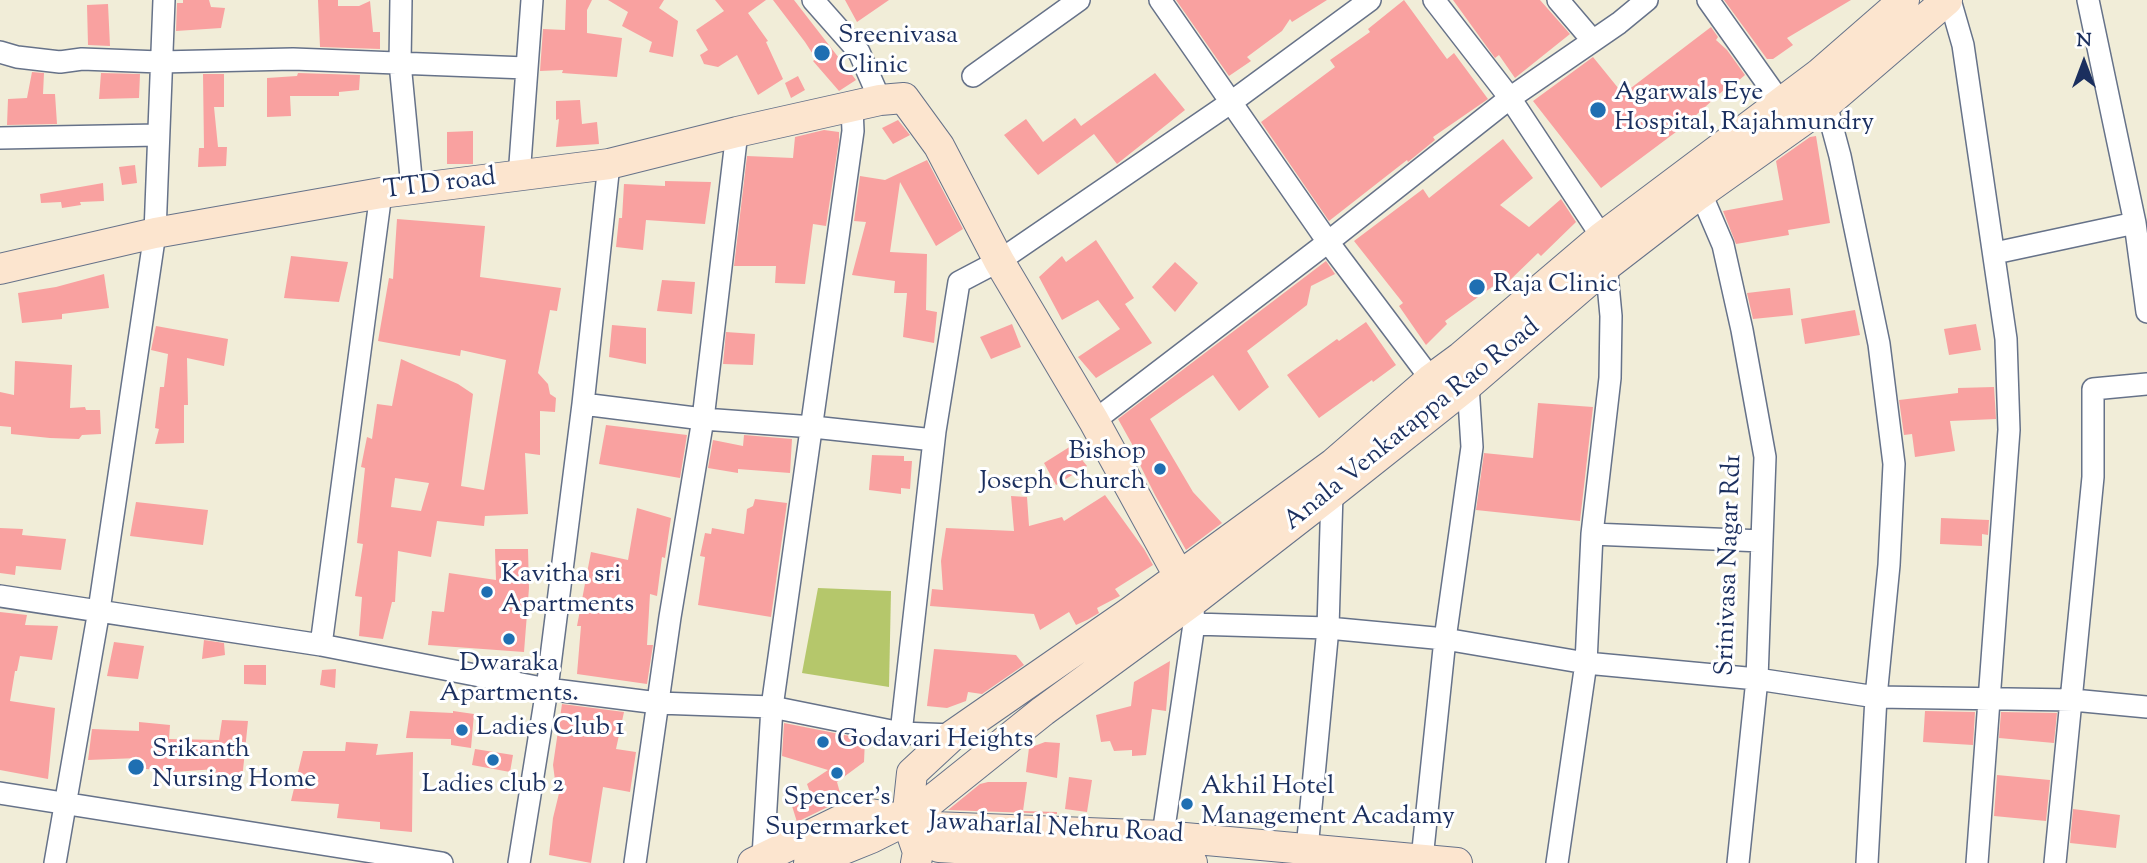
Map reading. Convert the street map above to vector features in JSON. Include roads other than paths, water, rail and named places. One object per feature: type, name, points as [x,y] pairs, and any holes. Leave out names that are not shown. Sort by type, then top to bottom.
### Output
[{"type":"main road","name":"Anala Venkatappa Rao Road","points":[[907,820],[912,773],[953,735],[1189,600],[1333,464],[1431,379],[1604,251],[1905,0]]},
{"type":"main road","name":"Anala Venkatappa Rao Road","points":[[808,863],[872,838],[907,820],[1043,711],[1332,493],[1468,385],[1604,251],[1698,195],[1826,104],[1949,0]]},
{"type":"main road","points":[[866,104],[904,98],[939,146],[999,261],[1094,421],[1189,600]]},
{"type":"main road","name":"TTD road","points":[[0,269],[155,233],[381,193],[609,164],[866,104]]},
{"type":"main road","points":[[758,860],[858,812],[907,820],[918,852],[916,863]]},
{"type":"main road","name":"Jawaharlal Nehru Road","points":[[907,820],[934,827],[1160,853],[1307,849],[1379,859],[1422,859],[1457,863]]},
{"type":"main road","name":"Jawaharlal Nehru Road","points":[[1160,853],[1192,863]]},
{"type":"street","points":[[55,863],[99,610],[155,233],[164,0]]},
{"type":"street","points":[[401,0],[400,62],[412,188]]},
{"type":"street","points":[[519,177],[532,0]]},
{"type":"street","points":[[758,860],[772,707],[853,131],[866,104],[859,52],[813,0]]},
{"type":"street","points":[[973,76],[1079,0]]},
{"type":"street","points":[[1160,0],[1328,242],[1431,379]]},
{"type":"street","points":[[901,733],[934,440],[959,282],[999,261],[1230,103],[1370,0]]},
{"type":"street","points":[[1434,0],[1510,98],[1604,251],[1611,316],[1610,378],[1592,534],[1586,663],[1557,863]]},
{"type":"street","points":[[1558,0],[1593,41]]},
{"type":"street","points":[[1094,421],[1328,242],[1510,98],[1647,0]]},
{"type":"street","points":[[1708,0],[1781,103]]},
{"type":"street","points":[[1949,0],[1963,45],[1995,253],[2006,339],[2009,430],[1977,863]]},
{"type":"street","points":[[2088,0],[2135,223],[2147,312]]},
{"type":"street","points":[[0,52],[17,57],[60,62],[82,59],[160,62],[293,59],[526,68]]},
{"type":"street","points":[[1826,104],[1840,156],[1879,344],[1894,464],[1889,565],[1876,697],[1867,863]]},
{"type":"street","points":[[635,863],[702,419],[737,132]]},
{"type":"street","points":[[0,138],[158,135]]},
{"type":"street","points":[[519,863],[547,689],[583,404],[609,164]]},
{"type":"street","points":[[321,645],[381,193]]},
{"type":"street","name":"Srinivasa Nagar Rd1","points":[[1698,195],[1705,203],[1723,245],[1765,457],[1757,679],[1738,863]]},
{"type":"street","points":[[1995,253],[2135,223]]},
{"type":"street","points":[[2055,863],[2093,477],[2093,389],[2147,384]]},
{"type":"street","points":[[1422,859],[1444,639],[1472,447],[1468,385]]},
{"type":"street","points":[[583,404],[702,419],[934,440]]},
{"type":"street","points":[[1307,849],[1328,628],[1332,493]]},
{"type":"street","points":[[1592,534],[1762,541]]},
{"type":"street","points":[[0,596],[321,645],[547,689],[658,703],[772,707],[901,733],[953,735]]},
{"type":"street","points":[[1160,853],[1189,600],[1328,628],[1444,639],[1586,663],[1757,679],[1876,697],[2073,700],[2147,707]]},
{"type":"street","points":[[0,793],[442,863]]},
{"type":"place","name":"Sreenivasa Clinic","points":[[822,53]]},
{"type":"place","name":"Agarwals Eye Hospital, Rajahmundry","points":[[1598,110]]},
{"type":"place","name":"Raja Clinic","points":[[1477,287]]},
{"type":"place","name":"Bishop Joseph Church","points":[[1160,469]]},
{"type":"place","name":"Kavitha sri Apartments","points":[[487,592]]},
{"type":"place","name":"Dwaraka Apartments.","points":[[509,639]]},
{"type":"place","name":"Ladies Club 1","points":[[462,730]]},
{"type":"place","name":"Godavari Heights","points":[[823,742]]},
{"type":"place","name":"Ladies club 2","points":[[493,760]]},
{"type":"place","name":"Srikanth Nursing Home","points":[[136,767]]},
{"type":"place","name":"Spencer's Supermarket","points":[[837,773]]},
{"type":"place","name":"Akhil Hotel Management Acadamy","points":[[1187,804]]}]
